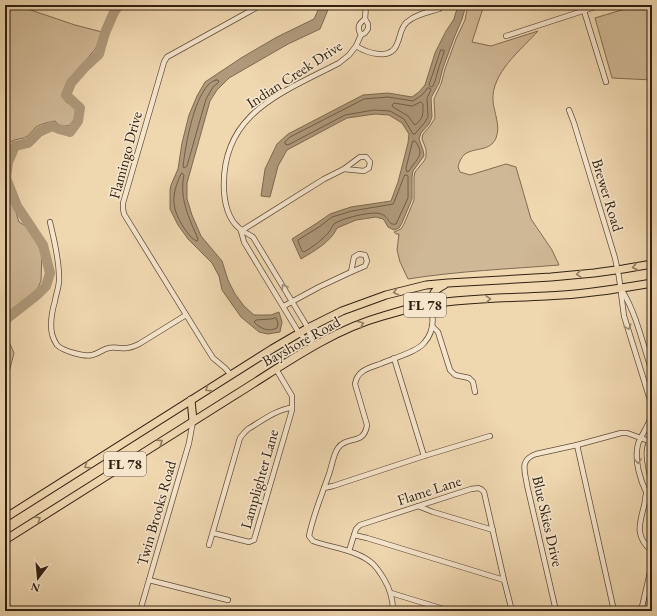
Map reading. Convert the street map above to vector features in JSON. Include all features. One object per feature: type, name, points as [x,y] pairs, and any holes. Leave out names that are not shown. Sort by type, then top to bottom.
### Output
[{"type":"main road","name":"Bayshore Road","points":[[5,518],[231,375],[308,328],[342,311],[386,295],[426,286],[448,283],[551,277],[618,270],[652,264]]},
{"type":"main road","points":[[430,304],[432,295],[436,289],[448,283]]},
{"type":"main road","name":"Bayshore Road","points":[[5,540],[313,347],[365,322],[381,316],[430,304],[471,300],[569,295],[652,283]]},
{"type":"main road","points":[[191,400],[193,421]]},
{"type":"street","name":"Flamingo Drive","points":[[231,375],[213,358],[186,315],[124,214],[123,203],[164,62],[167,57],[252,7],[261,5]]},
{"type":"street","points":[[365,19],[359,26],[361,35],[368,29],[368,24],[365,19],[366,5]]},
{"type":"street","points":[[506,36],[601,5]]},
{"type":"street","points":[[356,46],[372,53],[390,53],[395,49],[401,31],[408,21],[418,15],[439,9]]},
{"type":"street","points":[[584,11],[606,82]]},
{"type":"street","name":"Indian Creek Drive","points":[[313,347],[308,328],[253,237],[241,231],[231,219],[226,201],[224,182],[225,169],[227,157],[239,130],[261,106],[282,93],[339,63],[349,55],[356,46],[361,35]]},
{"type":"street","name":"Brewer Road","points":[[569,110],[615,258],[621,288],[624,316],[651,403],[651,416],[637,451],[642,485],[646,494]]},
{"type":"street","points":[[241,231],[324,179],[344,169],[360,157],[366,157],[370,162],[369,168],[364,170],[344,169]]},
{"type":"street","points":[[50,222],[57,256],[59,277],[52,320],[52,334],[57,345],[63,349],[90,356],[109,348],[130,348],[186,315]]},
{"type":"street","name":"Indian Creek Drive","points":[[241,231],[244,242],[300,333],[313,347]]},
{"type":"street","points":[[284,306],[351,272]]},
{"type":"street","points":[[621,288],[630,304],[652,372]]},
{"type":"street","points":[[393,611],[391,593],[385,581],[373,564],[349,551],[313,541],[309,536],[337,449],[340,445],[346,442],[362,437],[366,432],[367,425],[355,384],[356,378],[371,367],[424,344],[432,326],[432,311],[430,304]]},
{"type":"street","points":[[432,326],[438,332],[450,370],[455,375],[469,378],[474,382],[476,392]]},
{"type":"street","points":[[394,358],[424,456]]},
{"type":"street","name":"Lamplighter Lane","points":[[213,532],[249,542],[254,540],[292,408],[292,396],[276,370]]},
{"type":"street","name":"Lamplighter Lane","points":[[209,545],[240,438],[248,429],[280,410],[292,408]]},
{"type":"street","name":"Twin Brooks Road","points":[[140,611],[189,443],[193,421]]},
{"type":"street","name":"Blue Skies Drive","points":[[556,611],[524,466],[525,461],[530,456],[548,451],[627,433],[649,441]]},
{"type":"street","points":[[652,435],[646,450],[650,487],[646,494],[640,519],[639,532],[644,542],[652,551]]},
{"type":"street","points":[[324,488],[490,436]]},
{"type":"street","points":[[577,445],[614,611]]},
{"type":"street","name":"Flame Lane","points":[[354,535],[356,529],[360,525],[471,489],[481,489],[484,492],[512,611]]},
{"type":"street","points":[[418,506],[493,530]]},
{"type":"street","points":[[349,551],[354,535],[504,580]]},
{"type":"street","points":[[641,611],[652,564]]},
{"type":"street","points":[[149,580],[228,600]]},
{"type":"street","points":[[391,593],[450,611]]},
{"type":"shaded area","points":[[5,5],[16,5],[75,25],[102,32],[96,48],[66,84],[64,96],[66,102],[75,107],[77,117],[70,125],[61,127],[55,121],[40,125],[26,137],[11,142],[5,136]]},
{"type":"shaded area","points":[[468,5],[484,5],[472,42],[491,46],[538,31],[508,63],[497,81],[493,101],[498,124],[496,138],[490,145],[465,154],[461,158],[458,167],[460,172],[470,175],[506,164],[516,167],[531,219],[552,250],[559,265],[465,272],[408,279],[400,262],[397,250],[399,234],[394,232],[401,229],[414,200],[415,172],[426,157],[426,149],[422,139],[423,134],[435,118],[434,99],[441,84],[456,39],[465,20]]},
{"type":"shaded area","points":[[638,5],[652,5],[652,80],[612,78],[595,18]]},
{"type":"shaded area","points":[[5,167],[19,222],[30,229],[42,253],[41,281],[37,290],[33,295],[13,308],[10,315],[6,335],[14,353],[5,388]]},
{"type":"shaded area","points":[[5,600],[16,611],[5,611]]},
{"type":"water","points":[[320,5],[330,5],[320,29],[288,44],[229,78],[217,90],[210,101],[187,183],[187,199],[201,236],[222,261],[228,280],[235,294],[244,306],[254,315],[271,315],[279,312],[282,322],[280,332],[268,334],[259,332],[241,317],[222,290],[219,276],[212,263],[188,239],[178,225],[170,209],[170,190],[178,169],[182,143],[189,115],[205,82],[241,58],[277,37],[314,19]]},
{"type":"water","points":[[458,5],[466,5],[439,83],[431,98],[432,117],[429,124],[421,133],[419,139],[424,156],[413,171],[412,199],[399,228],[394,230],[388,227],[383,219],[376,217],[356,220],[337,228],[331,238],[301,259],[292,239],[330,214],[351,207],[391,201],[398,182],[409,134],[402,123],[389,115],[375,114],[347,118],[287,150],[278,166],[270,197],[261,196],[265,169],[277,144],[288,134],[363,95],[388,93],[412,97],[419,92],[425,85],[435,53],[454,19]]},
{"type":"waterway","points":[[5,320],[46,286],[50,273],[43,245],[17,206],[6,178],[8,162],[15,146],[28,143],[39,132],[52,126],[70,132],[78,121],[80,108],[66,95],[71,83],[99,54],[105,33],[114,12],[119,5]]}]
